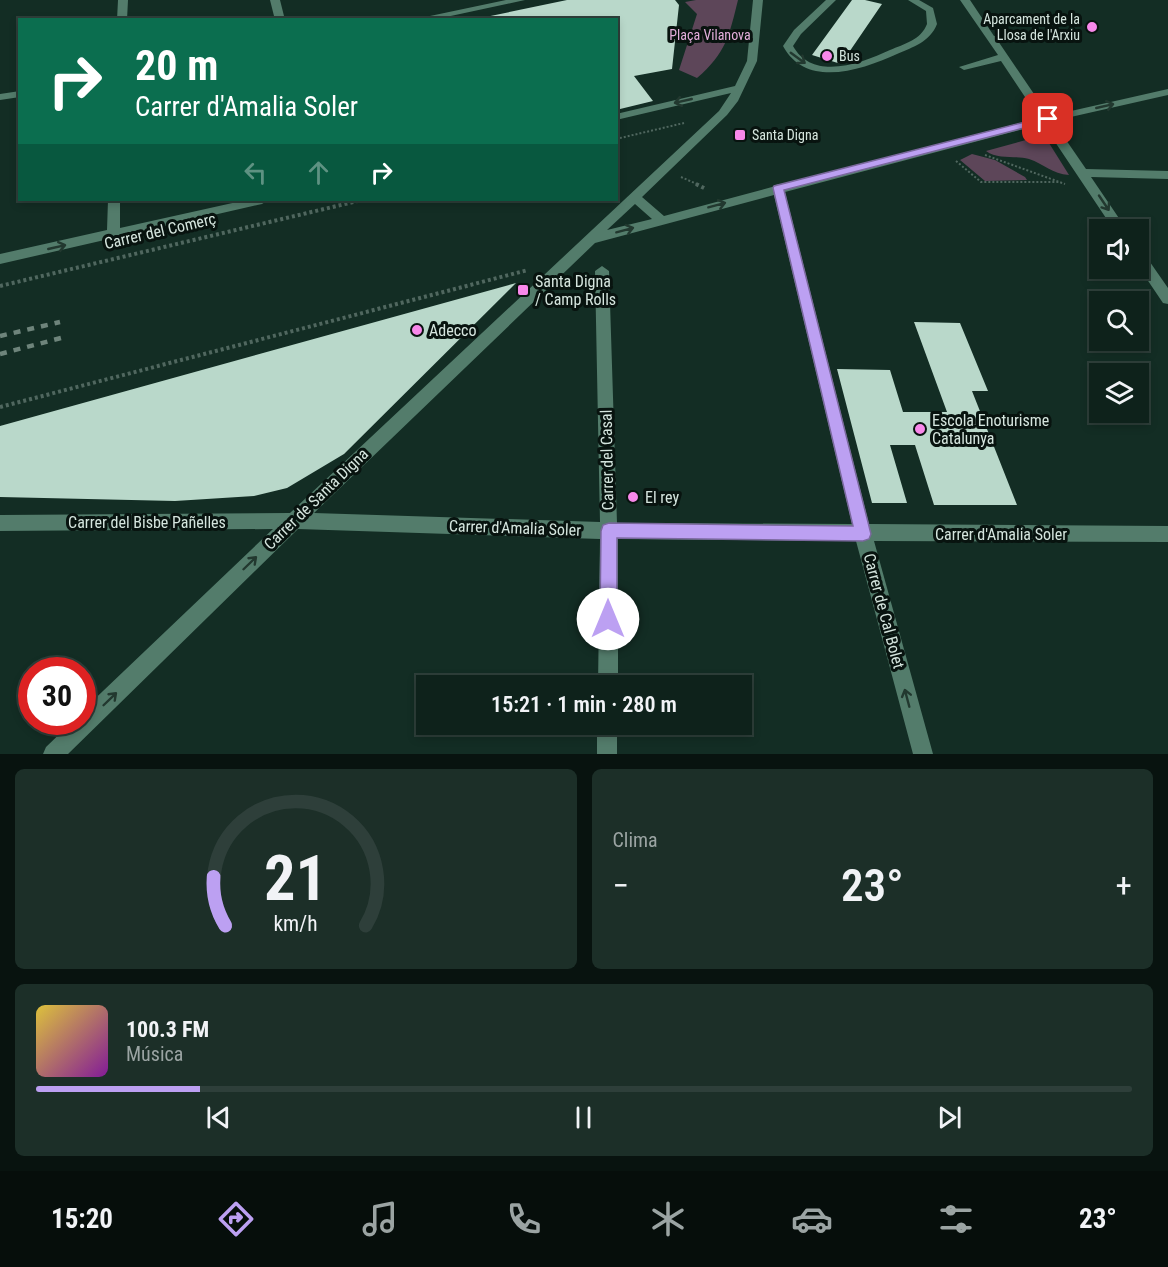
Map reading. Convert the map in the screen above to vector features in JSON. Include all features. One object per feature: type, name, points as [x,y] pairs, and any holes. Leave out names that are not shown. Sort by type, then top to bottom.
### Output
[{"type":"street","points":[[122,18],[123,0]]},
{"type":"street","points":[[275,0],[280,18]]},
{"type":"street","points":[[425,18],[520,0]]},
{"type":"street","name":"Carrer de Santa Digna","points":[[53,754],[723,112],[740,88],[752,62],[758,0]]},
{"type":"street","points":[[831,0],[797,32],[788,46],[794,56],[805,63],[835,69],[866,65],[916,42],[929,31],[933,23],[930,10],[913,0]]},
{"type":"street","points":[[965,0],[1114,219]]},
{"type":"street","points":[[991,40],[1024,32]]},
{"type":"street","points":[[964,67],[1003,57]]},
{"type":"street","points":[[618,117],[740,88]]},
{"type":"street","points":[[585,243],[778,188],[1048,119],[1168,92]]},
{"type":"street","points":[[0,97],[18,94]]},
{"type":"street","points":[[1084,173],[1168,175]]},
{"type":"street","name":"Carrer de Cal Bolet","points":[[778,188],[863,534],[923,754]]},
{"type":"street","points":[[635,198],[661,220]]},
{"type":"street","points":[[113,234],[114,201]]},
{"type":"street","name":"Carrer del Comerç","points":[[0,260],[258,201]]},
{"type":"street","name":"Carrer del Casal","points":[[602,272],[609,531],[608,675]]},
{"type":"street","points":[[1149,272],[1168,300]]},
{"type":"street","name":"Carrer d'Amalia Soler","points":[[294,521],[609,531],[1168,534]]},
{"type":"street","name":"Carrer del Bisbe Pañelles","points":[[0,523],[294,521]]},
{"type":"street","points":[[607,754],[608,735]]},
{"type":"path","points":[[618,139],[685,123]]},
{"type":"path","points":[[983,154],[1079,189],[1095,190]]},
{"type":"path","points":[[951,156],[981,182],[1060,182]]},
{"type":"path","name":"Carrer del Comerç","points":[[0,286],[358,201]]},
{"type":"path","points":[[0,408],[564,262]]},
{"type":"green space","name":"Plaça Vilanova","points":[[738,0],[725,43],[707,69],[697,78],[679,70],[697,14],[685,2]]},
{"type":"green space","points":[[1033,138],[1049,143],[1069,175],[1058,173],[1029,159],[1001,156],[986,151]]},
{"type":"green space","points":[[972,154],[995,160],[1027,180],[985,181],[960,160]]},
{"type":"building","points":[[567,0],[675,0],[679,5],[672,69],[634,76],[653,101],[618,110],[618,18],[481,18]]},
{"type":"building","points":[[852,0],[882,4],[841,64],[812,55]]},
{"type":"building","points":[[516,283],[344,454],[287,488],[254,496],[175,501],[0,497],[0,426]]},
{"type":"building","name":"Escola Enoturisme Catalunya","points":[[914,322],[960,323],[988,391],[972,391],[1017,505],[934,505],[915,445],[890,445],[907,503],[872,503],[837,369],[890,370],[903,412],[947,412]]},
{"type":"railway","points":[[0,336],[60,322]]},
{"type":"railway","points":[[0,354],[61,338]]},
{"type":"place","name":"Aparcament de la Llosa de l'Arxiu","points":[[1092,27]]},
{"type":"place","name":"Bus","points":[[827,56]]},
{"type":"place","name":"Santa Digna","points":[[740,135]]},
{"type":"place","name":"Santa Digna / Camp Rolls","points":[[523,290]]},
{"type":"place","name":"Adecco","points":[[417,330]]},
{"type":"place","name":"Escola Enoturisme Catalunya","points":[[920,429]]},
{"type":"place","name":"El rey","points":[[633,497]]},
{"type":"route","points":[[608,619],[609,531],[787,531],[863,534],[778,188],[1048,119]]}]
